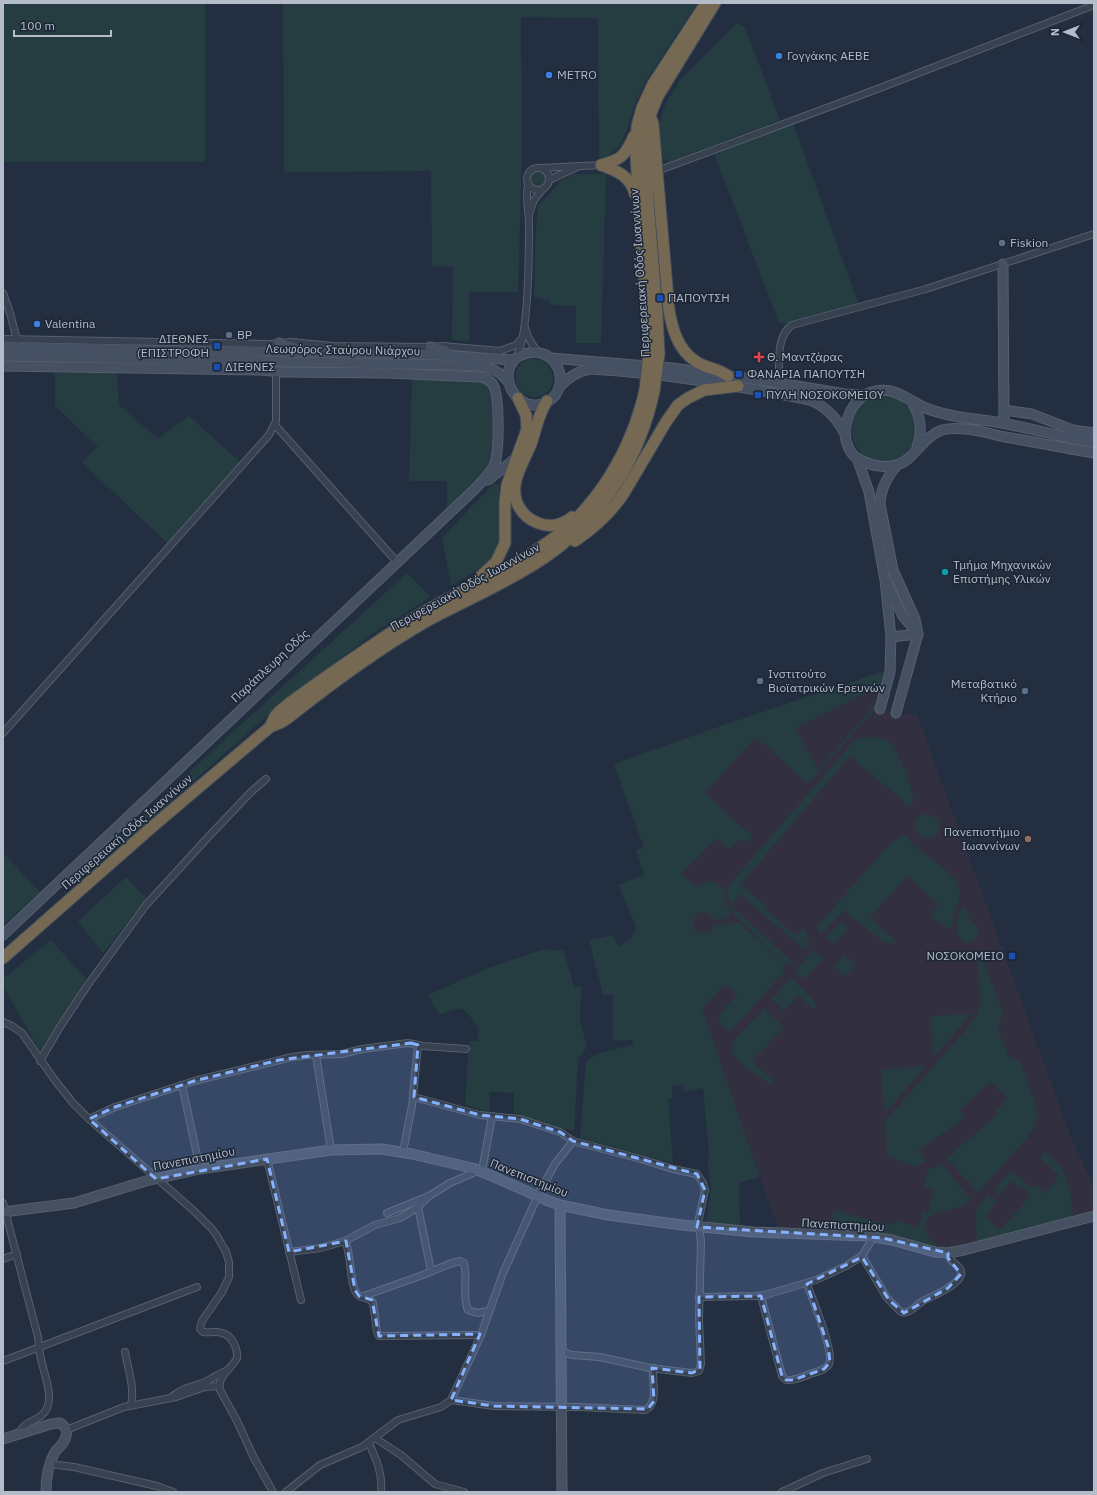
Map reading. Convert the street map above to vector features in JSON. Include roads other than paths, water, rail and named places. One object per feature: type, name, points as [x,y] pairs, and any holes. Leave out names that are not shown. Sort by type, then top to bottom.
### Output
[{"type":"highway","name":"Περιφερειακή Οδός Ιωαννίνων","points":[[654,354],[639,206],[636,156],[637,130],[640,114],[653,84],[706,3]]},
{"type":"highway","name":"Περιφερειακή Οδός Ιωαννίνων","points":[[3,958],[181,802],[270,727],[288,718],[345,675],[414,629],[507,579],[551,553],[596,512],[618,482],[632,458],[651,409],[650,390],[658,320],[653,274],[646,132],[650,115],[658,96],[715,3]]},
{"type":"highway","points":[[650,115],[654,124],[669,310],[674,335],[682,348],[691,358],[700,364],[720,370],[728,376]]},
{"type":"highway","points":[[601,165],[622,157],[628,150],[637,130]]},
{"type":"highway","points":[[601,165],[616,170],[627,177],[634,189],[639,206]]},
{"type":"highway","points":[[551,553],[568,545],[591,530],[613,509],[624,494],[666,422],[678,405],[704,390],[738,386]]},
{"type":"highway","name":"Περιφερειακή Οδός Ιωαννίνων","points":[[270,727],[277,714],[338,669],[424,612],[520,560],[549,542],[572,522],[586,508],[605,482],[622,454],[650,390]]},
{"type":"highway","points":[[462,592],[473,581],[491,568],[502,551],[505,543],[505,496],[516,458],[526,434],[527,426],[526,415],[518,398]]},
{"type":"highway","points":[[547,401],[540,414],[530,445],[517,477],[515,488],[517,502],[522,512],[530,519],[539,524],[550,525],[566,522],[586,508]]},
{"type":"street","points":[[657,170],[880,88],[1094,5]]},
{"type":"street","points":[[550,358],[557,365],[560,375],[560,385],[557,392],[547,401],[537,405],[529,404],[518,398],[513,393],[509,383],[509,371],[520,351],[525,320],[529,214],[527,197],[528,185],[526,178],[529,172],[534,168],[601,165]]},
{"type":"street","points":[[549,180],[580,166]]},
{"type":"street","points":[[529,214],[534,200],[547,186],[549,180],[546,171],[540,168]]},
{"type":"street","points":[[528,185],[536,190],[542,190]]},
{"type":"street","points":[[779,383],[781,341],[784,333],[792,325],[920,291],[1094,234]]},
{"type":"street","points":[[1003,264],[1004,423]]},
{"type":"street","points":[[3,293],[17,340]]},
{"type":"street","points":[[525,320],[527,334],[538,353]]},
{"type":"street","points":[[430,348],[443,346],[500,351],[516,345],[522,338]]},
{"type":"street","points":[[3,339],[270,344],[290,342],[333,346],[430,348],[446,351],[456,356]]},
{"type":"street","points":[[279,343],[307,353]]},
{"type":"street","name":"Λεωφόρος Σταύρου Νιάρχου","points":[[3,347],[456,356],[514,360]]},
{"type":"street","points":[[514,360],[526,354],[538,353],[550,358],[640,365],[779,383],[845,394],[866,395]]},
{"type":"street","name":"Λεωφόρος Σταύρου Νιάρχου","points":[[3,356],[429,364],[492,368],[499,372],[509,383]]},
{"type":"street","points":[[70,357],[85,362],[120,364],[130,369]]},
{"type":"street","points":[[3,733],[271,433],[275,425],[276,371],[286,361]]},
{"type":"street","points":[[3,366],[276,371]]},
{"type":"street","points":[[560,385],[574,374],[590,369],[667,377],[738,386],[810,400],[825,408],[837,420],[845,434],[849,447],[857,458],[869,492],[885,580],[891,637],[890,672],[880,709]]},
{"type":"street","name":"Παράπλευρη Οδός","points":[[3,935],[479,484],[491,470],[496,457],[497,398],[495,388],[489,381],[477,377],[276,371]]},
{"type":"street","points":[[845,434],[848,416],[857,401],[876,391],[890,391],[900,394],[927,409],[943,414],[1004,423],[1094,443]]},
{"type":"street","points":[[911,401],[917,409],[921,425],[921,434],[914,452]]},
{"type":"street","points":[[1004,410],[1032,414],[1073,430],[1094,433]]},
{"type":"street","points":[[275,425],[397,562]]},
{"type":"street","points":[[857,458],[881,467],[897,465],[909,459],[928,438],[941,431],[952,429],[974,431],[1094,453]]},
{"type":"street","points":[[479,484],[488,480],[516,458]]},
{"type":"street","points":[[896,713],[918,634],[915,619],[893,570],[880,504],[884,484],[897,465]]},
{"type":"street","points":[[885,580],[904,616],[918,634]]},
{"type":"street","points":[[891,637],[918,634]]},
{"type":"street","points":[[40,1061],[87,986],[146,905],[251,792],[266,779]]},
{"type":"street","points":[[3,1022],[22,1033],[40,1061],[68,1097],[89,1119],[194,1211],[212,1229],[226,1252],[230,1270],[228,1281],[202,1321],[200,1327],[203,1332],[225,1334],[235,1346],[237,1358],[226,1371],[219,1386],[250,1450],[273,1492]]},
{"type":"street","points":[[89,1119],[115,1107],[182,1085],[279,1060],[316,1055],[342,1054],[362,1049],[404,1043],[466,1049]]},
{"type":"street","points":[[403,1152],[414,1097],[418,1045]]},
{"type":"street","points":[[316,1055],[331,1150]]},
{"type":"street","points":[[182,1085],[200,1169]]},
{"type":"street","points":[[414,1097],[480,1115],[505,1116],[526,1121],[560,1132],[573,1141],[673,1169],[697,1174],[703,1183],[705,1190],[699,1227],[701,1240],[699,1297],[702,1364],[700,1369],[697,1372],[692,1373],[653,1368],[600,1357],[572,1355],[560,1351]]},
{"type":"street","points":[[387,1213],[429,1196],[450,1183],[480,1170],[492,1116]]},
{"type":"street","points":[[286,1492],[323,1464],[353,1452],[369,1443],[387,1427],[398,1420],[441,1407],[451,1400],[481,1335],[504,1269],[538,1196],[548,1176],[573,1141]]},
{"type":"street","name":"Πανεπιστημίου","points":[[4,1209],[74,1203],[156,1178],[200,1169],[331,1150],[373,1149],[403,1152],[480,1170],[560,1205],[608,1215],[699,1227],[768,1233],[874,1236],[932,1251],[948,1252],[964,1250],[1094,1216]]},
{"type":"street","points":[[267,1159],[300,1300]]},
{"type":"street","points":[[289,1252],[326,1247],[345,1241],[375,1225],[396,1220],[418,1207],[429,1196]]},
{"type":"street","points":[[560,1205],[562,1492]]},
{"type":"street","points":[[418,1207],[430,1271]]},
{"type":"street","points":[[4,1209],[17,1254],[49,1392],[48,1406],[43,1415],[23,1427],[20,1434]]},
{"type":"street","points":[[699,1297],[761,1296],[807,1284],[846,1266],[862,1256],[874,1236]]},
{"type":"street","points":[[345,1241],[349,1252],[355,1290],[361,1297],[370,1300],[373,1303],[377,1332],[380,1336],[481,1335]]},
{"type":"street","points":[[862,1256],[888,1300],[899,1311],[904,1313],[948,1288],[959,1279],[961,1274],[960,1270],[949,1259],[948,1252]]},
{"type":"street","points":[[3,1258],[17,1254]]},
{"type":"street","points":[[361,1297],[456,1261],[462,1261],[464,1263],[466,1273],[466,1305],[468,1310],[477,1313],[489,1311]]},
{"type":"street","points":[[761,1296],[782,1376],[786,1380],[793,1380],[820,1371],[830,1362],[828,1346],[807,1284]]},
{"type":"street","points":[[3,1361],[198,1287]]},
{"type":"street","points":[[125,1352],[132,1387],[133,1399],[131,1405]]},
{"type":"street","points":[[451,1400],[494,1406],[643,1410],[651,1407],[654,1401],[653,1368]]},
{"type":"street","points":[[171,1398],[183,1389],[205,1382],[218,1373],[226,1371]]},
{"type":"street","points":[[66,1430],[131,1405],[176,1397],[208,1387],[219,1386]]},
{"type":"street","points":[[3,1439],[56,1423],[62,1424],[66,1430],[66,1438],[54,1454],[50,1464],[46,1481],[46,1492]]},
{"type":"street","points":[[375,1438],[401,1455],[429,1480],[438,1485],[464,1492]]},
{"type":"street","points":[[369,1443],[379,1467],[382,1481],[381,1492]]},
{"type":"street","points":[[782,1492],[833,1469],[867,1459]]},
{"type":"street","points":[[50,1464],[74,1467],[157,1486],[173,1492]]},
{"type":"street","points":[[434,1492],[438,1485]]},
{"type":"place","name":"Γογγάκης ΑΕΒΕ","points":[[779,56]]},
{"type":"place","name":"METRO","points":[[549,75]]},
{"type":"place","name":"Fiskion","points":[[1002,243]]},
{"type":"place","name":"ΠΑΠΟΥΤΣΗ","points":[[660,298]]},
{"type":"place","name":"Valentina","points":[[37,324]]},
{"type":"place","name":"BP","points":[[229,335]]},
{"type":"place","name":"ΔΙΕΘΝΕΣ (ΕΠΙΣΤΡΟΦΗ","points":[[217,346]]},
{"type":"place","name":"Θ. Μαντζάρας","points":[[759,357]]},
{"type":"place","name":"ΔΙΕΘΝΕΣ","points":[[217,367]]},
{"type":"place","name":"ΦΑΝΑΡΙΑ ΠΑΠΟΥΤΣΗ","points":[[739,374]]},
{"type":"place","name":"ΠΥΛΗ ΝΟΣΟΚΟΜΕΙΟΥ","points":[[758,395]]},
{"type":"place","name":"Τμήμα Μηχανικών Επιστήμης Υλικών","points":[[945,572]]},
{"type":"place","name":"Ινστιτούτο Βιοϊατρικών Ερευνών","points":[[760,681]]},
{"type":"place","name":"Μεταβατικό Κτήριο","points":[[1025,691]]},
{"type":"place","name":"Πανεπιστήμιο Ιωαννίνων","points":[[1028,839]]},
{"type":"place","name":"ΝΟΣΟΚΟΜΕΙΟ","points":[[1012,956]]}]
